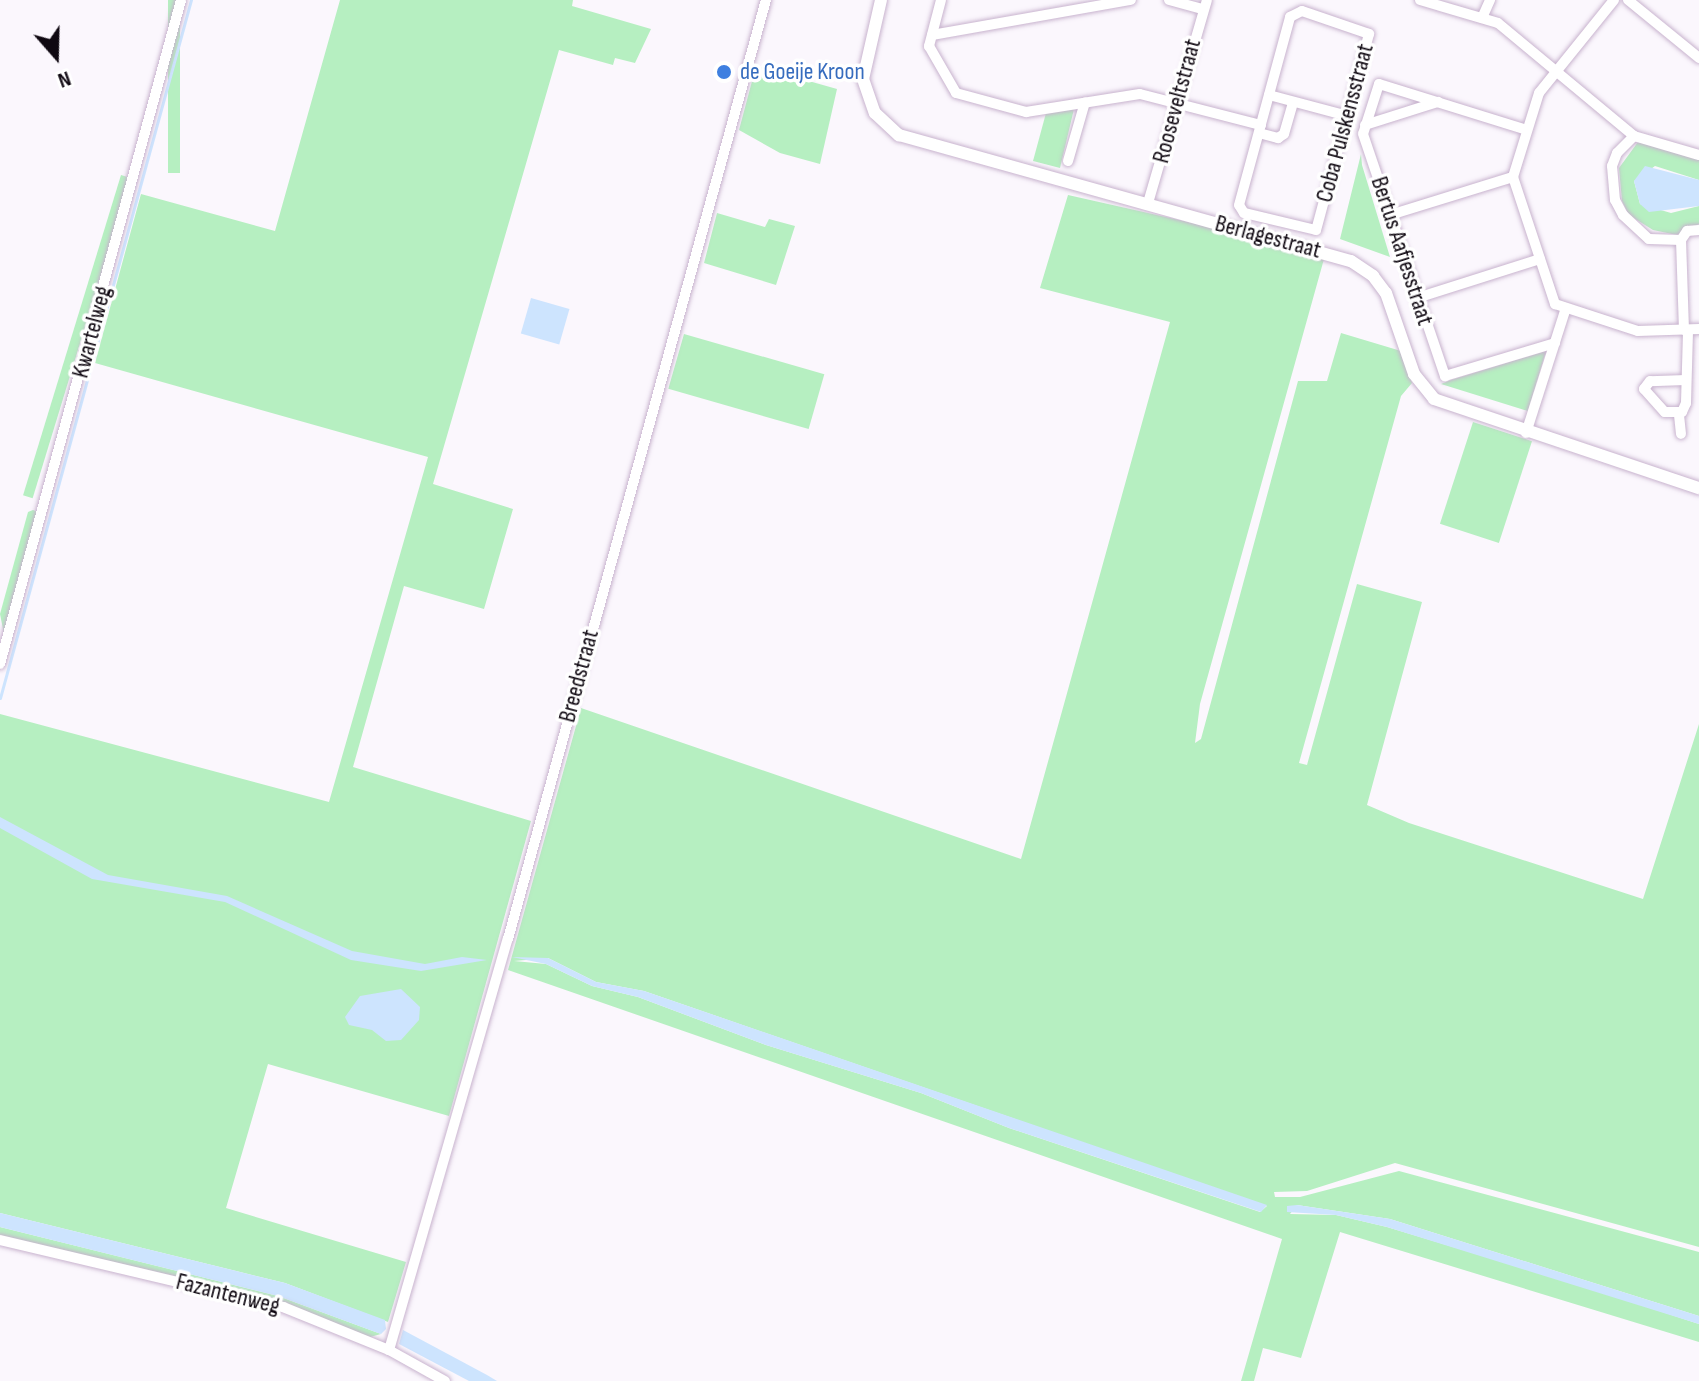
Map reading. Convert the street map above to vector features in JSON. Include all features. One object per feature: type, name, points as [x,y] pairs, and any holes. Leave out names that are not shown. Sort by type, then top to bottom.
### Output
[{"type":"street","name":"Kwartelweg","points":[[0,664],[181,0]]},
{"type":"street","name":"Breedstraat","points":[[389,1350],[508,939],[766,0]]},
{"type":"street","name":"Berlagestraat","points":[[881,0],[863,79],[869,101],[888,128],[924,144],[1148,203],[1363,267],[1386,293],[1414,374],[1427,393],[1452,409],[1699,488]]},
{"type":"street","points":[[941,0],[929,46],[956,93],[1026,112],[1140,94],[1260,129],[1278,138],[1284,134],[1293,102]]},
{"type":"street","points":[[932,35],[1131,0]]},
{"type":"street","points":[[1169,0],[1205,5]]},
{"type":"street","points":[[1420,0],[1498,23],[1634,136],[1699,155]]},
{"type":"street","points":[[1482,18],[1490,0]]},
{"type":"street","points":[[1614,0],[1539,93],[1513,177],[1555,304],[1638,331],[1690,330]]},
{"type":"street","points":[[1628,0],[1699,58]]},
{"type":"street","name":"Rooseveltstraat","points":[[1148,203],[1205,5]]},
{"type":"street","name":"Coba Pulskensstraat","points":[[1260,129],[1240,210],[1316,230],[1368,32],[1292,12],[1269,95]]},
{"type":"street","name":"Coba Pulskensstraat","points":[[1365,125],[1376,85],[1438,102]]},
{"type":"street","points":[[1260,129],[1269,95],[1348,116]]},
{"type":"street","points":[[1068,161],[1085,102]]},
{"type":"street","points":[[1365,125],[1438,102],[1527,130]]},
{"type":"street","name":"Bertus Aafjesstraat","points":[[1365,125],[1390,215],[1445,376],[1555,343]]},
{"type":"street","points":[[1634,136],[1617,153],[1612,166],[1615,200],[1649,239],[1681,240]]},
{"type":"street","points":[[1390,215],[1513,177]]},
{"type":"street","points":[[1681,434],[1679,415],[1686,403],[1690,330],[1681,240],[1687,231],[1699,230]]},
{"type":"street","points":[[1417,298],[1540,259]]},
{"type":"street","points":[[1526,433],[1566,308]]},
{"type":"street","points":[[1679,415],[1655,405],[1644,385],[1686,380]]},
{"type":"street","name":"Fazantenweg","points":[[0,1240],[283,1307],[389,1350],[445,1381]]},
{"type":"green space","points":[[168,0],[180,0],[180,173],[168,173]]},
{"type":"green space","points":[[340,0],[573,0],[572,6],[651,29],[635,63],[615,58],[613,65],[559,50],[433,484],[513,509],[484,609],[404,586],[353,767],[531,821],[449,1116],[268,1064],[226,1208],[406,1262],[388,1322],[285,1283],[0,1213],[0,714],[329,802],[428,457],[95,363],[141,194],[275,231]]},
{"type":"green space","points":[[756,66],[837,89],[820,164],[780,153],[739,130]]},
{"type":"green space","points":[[1074,109],[1060,168],[1033,161],[1046,113]]},
{"type":"green space","points":[[1638,142],[1699,158],[1699,180],[1655,166],[1634,181],[1640,204],[1671,213],[1699,206],[1699,224],[1677,235],[1653,230],[1629,215],[1622,201],[1619,168]]},
{"type":"green space","points":[[1361,154],[1362,165],[1390,257],[1340,239]]},
{"type":"green space","points":[[121,175],[131,178],[33,498],[23,495]]},
{"type":"green space","points":[[1068,195],[1197,224],[1324,259],[1200,704],[1195,743],[1201,739],[1298,381],[1327,381],[1341,333],[1401,351],[1412,383],[1401,396],[1299,763],[1307,765],[1357,584],[1422,602],[1367,805],[1409,823],[1643,899],[1699,724],[1699,1247],[1395,1163],[1307,1191],[1274,1192],[1275,1197],[1300,1197],[1399,1171],[1699,1252],[1699,1316],[1390,1219],[1297,1205],[1290,1214],[1336,1215],[1387,1227],[1592,1289],[1699,1324],[1699,1342],[1340,1232],[1301,1358],[1263,1348],[1254,1381],[1241,1381],[1282,1239],[508,970],[581,708],[1021,859],[1170,322],[1040,288]],"holes":[[[548,958],[596,982],[644,991],[1267,1206],[1260,1212],[1009,1128],[921,1093],[766,1045],[638,997],[592,986],[546,964],[514,961]]]},
{"type":"green space","points":[[717,213],[765,227],[769,219],[795,226],[776,285],[704,263]]},
{"type":"green space","points":[[684,334],[824,374],[809,429],[668,389]]},
{"type":"green space","points":[[1546,351],[1528,411],[1441,384],[1451,380]]},
{"type":"green space","points":[[1473,422],[1532,441],[1499,543],[1440,524]]},
{"type":"green space","points":[[28,512],[38,512],[4,634],[0,614]]},
{"type":"green space","points":[[0,1227],[278,1296],[381,1334],[370,1337],[214,1285],[0,1236]]},
{"type":"water","points":[[1645,166],[1699,180],[1699,206],[1649,212],[1640,204],[1634,181]]},
{"type":"water","points":[[531,298],[569,309],[559,345],[521,334]]},
{"type":"water","points":[[0,817],[108,875],[227,896],[352,951],[425,964],[462,957],[487,960],[421,971],[351,960],[225,902],[92,879],[0,828]]},
{"type":"water","points":[[512,957],[548,958],[596,982],[644,991],[1267,1205],[1261,1212],[1009,1128],[921,1093],[766,1045],[638,997],[592,986],[546,964]]},
{"type":"water","points":[[401,989],[420,1007],[419,1020],[401,1040],[386,1041],[372,1030],[349,1025],[345,1017],[360,996]]},
{"type":"water","points":[[1287,1206],[1390,1219],[1699,1316],[1699,1324],[1387,1227],[1336,1215],[1287,1212]]},
{"type":"water","points":[[0,1213],[285,1283],[385,1320],[386,1329],[381,1334],[278,1296],[0,1227]]},
{"type":"water","points":[[403,1330],[497,1381],[469,1381],[399,1344]]},
{"type":"waterway","points":[[0,698],[191,0]]},
{"type":"place","name":"de Goeije Kroon","points":[[724,72]]}]
